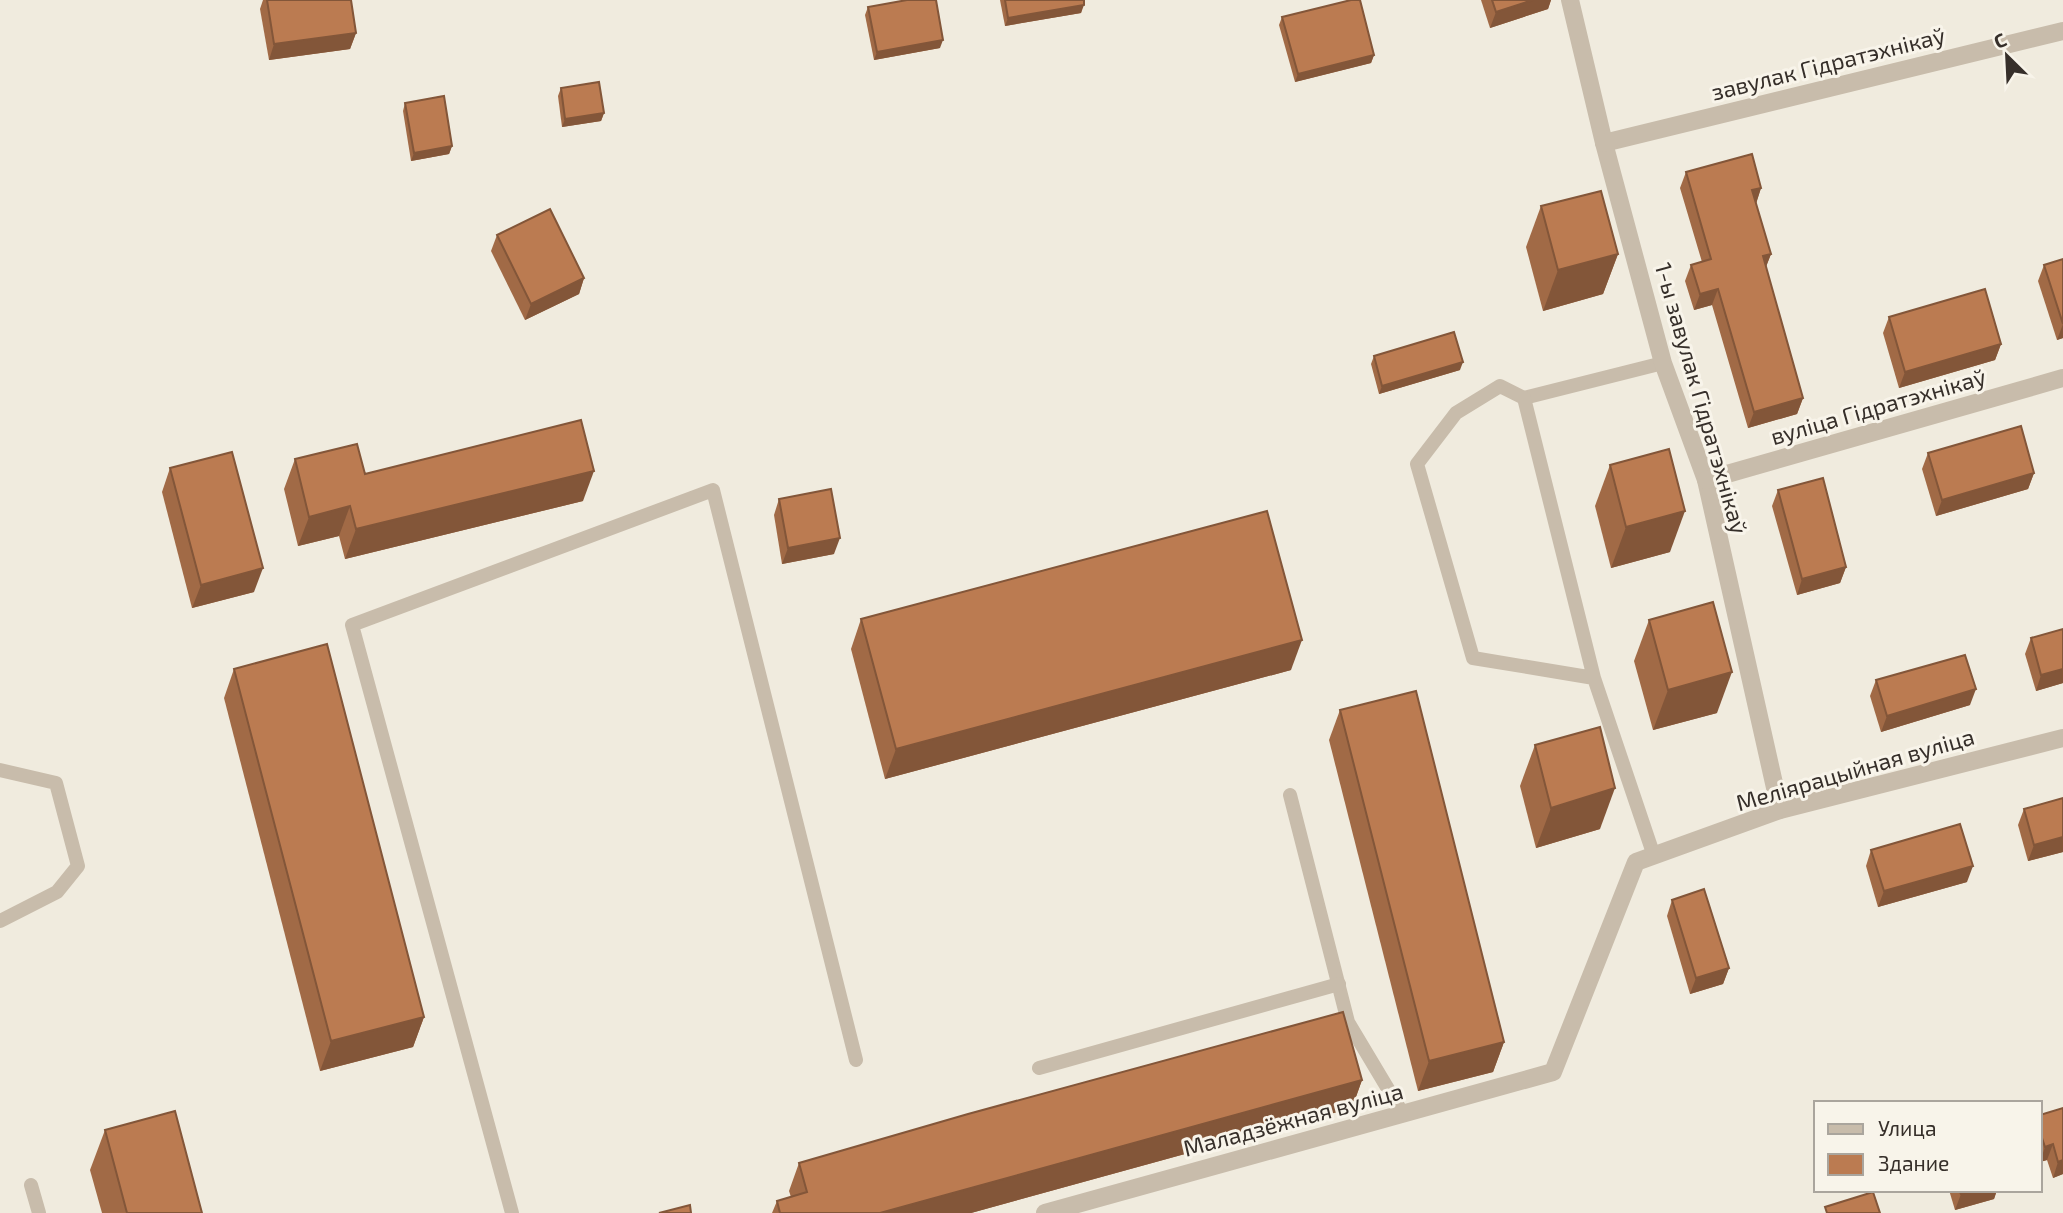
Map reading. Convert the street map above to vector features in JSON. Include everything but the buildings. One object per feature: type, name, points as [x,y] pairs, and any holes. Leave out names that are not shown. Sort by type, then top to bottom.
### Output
[{"type":"street","name":"1-ы завулак Гідратэхнікаў","points":[[1570,0],[1604,143],[1663,363],[1706,480],[1780,810]]},
{"type":"street","name":"завулак Гідратэхнікаў","points":[[1604,143],[2063,31]]},
{"type":"street","name":"вуліца Гідратэхнікаў","points":[[1706,480],[2063,378]]},
{"type":"street","name":"Меліярацыйная вуліца","points":[[1553,1072],[1636,862],[1780,810],[2063,737]]},
{"type":"street","name":"Маладзёжная вуліца","points":[[1045,1213],[1553,1072]]},
{"type":"lane","points":[[1594,678],[1473,658],[1417,464],[1455,413],[1500,386],[1524,398],[1663,363]]},
{"type":"lane","points":[[1524,398],[1594,678],[1654,856]]},
{"type":"lane","points":[[512,1213],[352,625],[713,490],[856,1060]]},
{"type":"lane","points":[[0,770],[56,783],[78,866],[57,891],[0,921]]},
{"type":"lane","points":[[1290,795],[1348,1022],[1403,1114]]},
{"type":"lane","points":[[1039,1068],[1339,984]]},
{"type":"lane","points":[[31,1185],[38,1213]]}]
